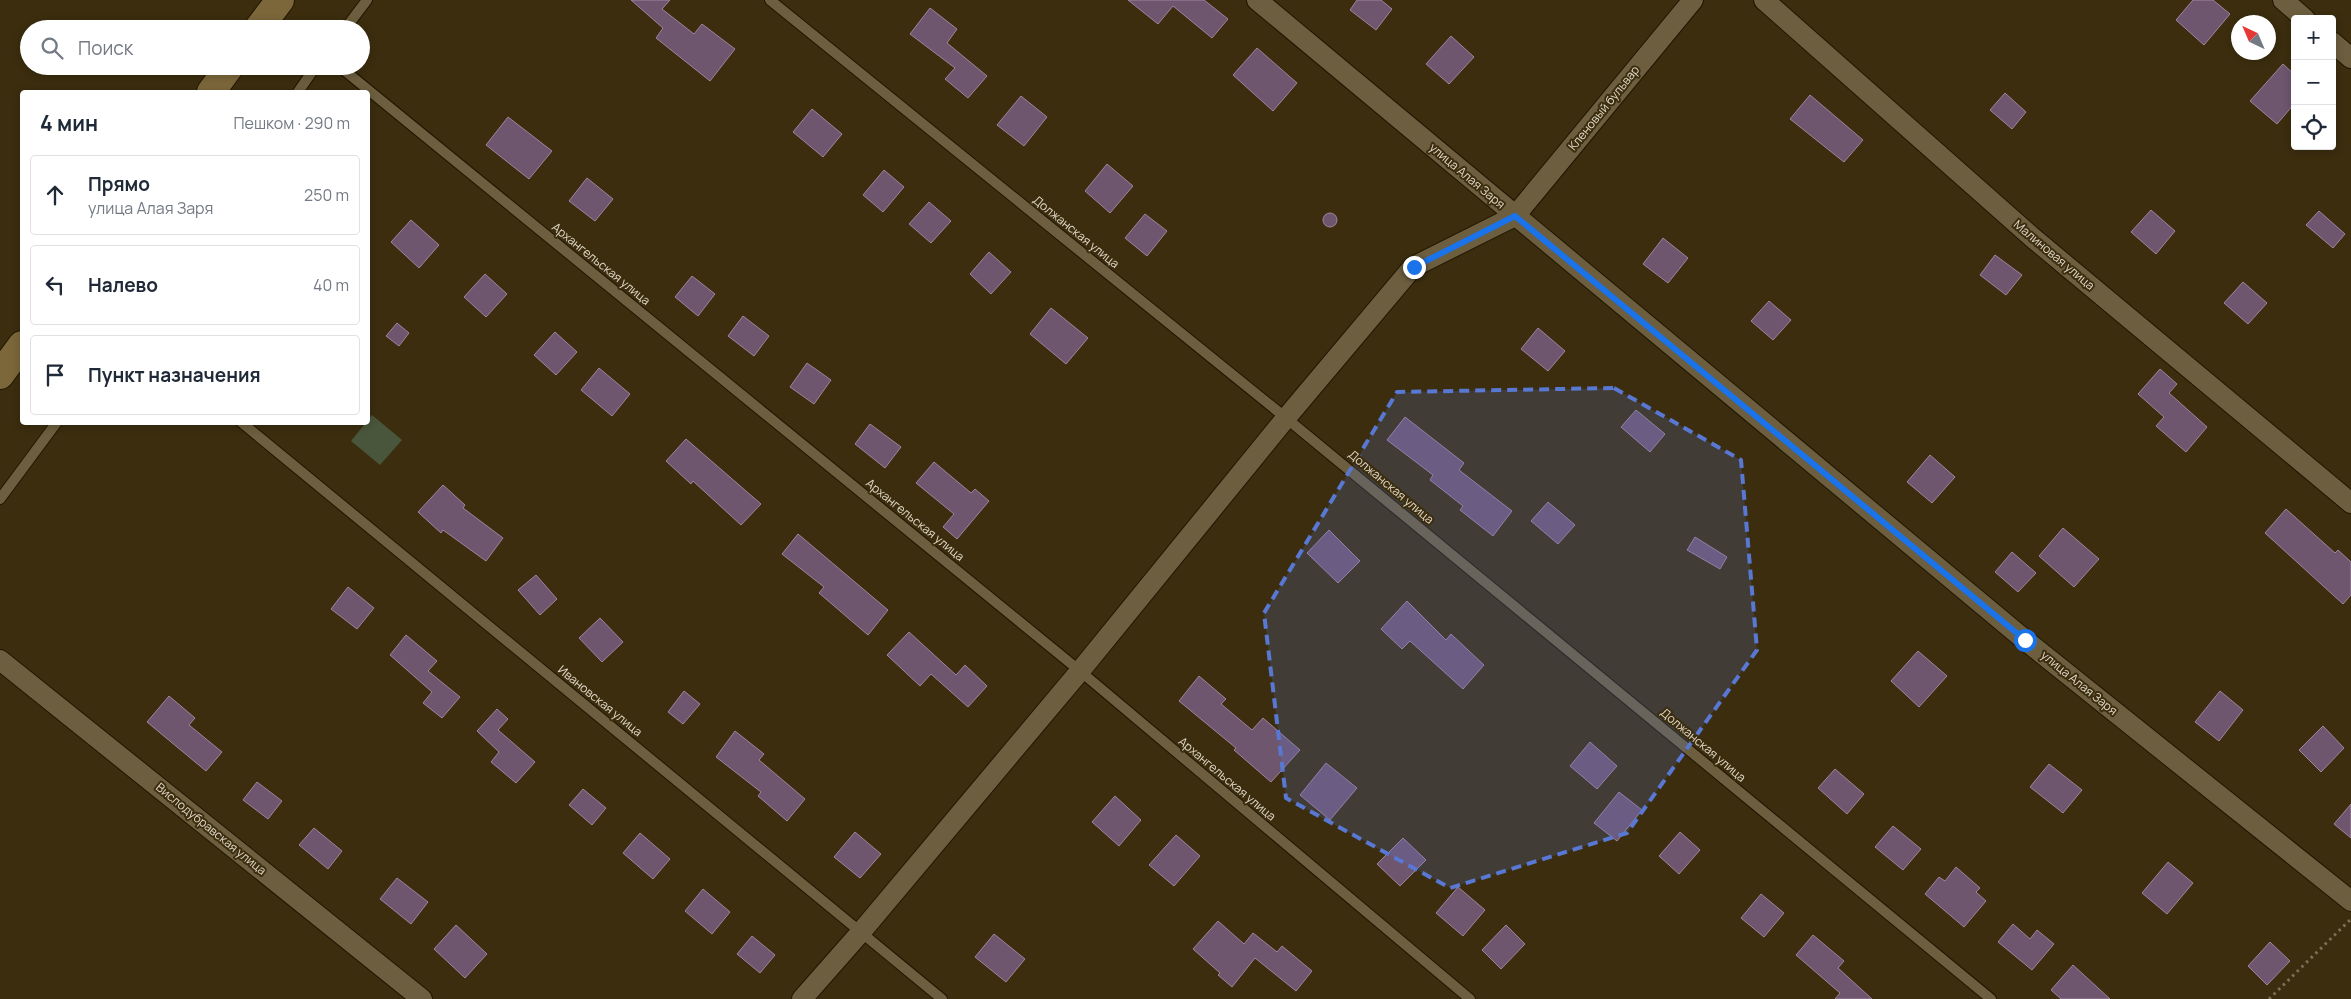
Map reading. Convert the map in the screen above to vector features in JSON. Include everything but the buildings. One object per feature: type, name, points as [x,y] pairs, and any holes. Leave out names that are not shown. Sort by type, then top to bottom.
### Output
[{"type":"main road","points":[[265,20],[280,0]]},
{"type":"main road","points":[[212,90],[223,75]]},
{"type":"main road","points":[[0,375],[20,348]]},
{"type":"street","name":"улица Алая Заря","points":[[1257,0],[2025,640],[2351,901]]},
{"type":"street","name":"Кленовый бульвар","points":[[1515,216],[1693,0]]},
{"type":"street","name":"Малиновая улица","points":[[1764,0],[2033,238],[2351,503]]},
{"type":"street","points":[[2283,0],[2300,15]]},
{"type":"street","points":[[2336,45],[2351,58]]},
{"type":"street","points":[[802,999],[861,932],[1080,671],[1286,418],[1414,267],[1515,216]]},
{"type":"street","name":"Вислодубравская улица","points":[[0,660],[422,999]]},
{"type":"lane","points":[[352,20],[367,0]]},
{"type":"lane","name":"Должанская улица","points":[[770,0],[1286,418],[1991,999]]},
{"type":"lane","points":[[299,90],[310,75]]},
{"type":"lane","name":"Архангельская улица","points":[[351,75],[369,90]]},
{"type":"lane","name":"Архангельская улица","points":[[370,91],[1080,671],[1470,999]]},
{"type":"lane","points":[[0,499],[55,425]]},
{"type":"lane","name":"Ивановская улица","points":[[245,425],[942,999]]},
{"type":"path","points":[[2269,999],[2351,918]]},
{"type":"highlighted area","points":[[1614,388],[1741,460],[1757,650],[1627,833],[1450,888],[1286,798],[1264,613],[1397,392]]},
{"type":"green space","points":[[372,415],[402,440],[380,465],[351,441],[364,425],[370,425]]},
{"type":"route","points":[[1414,267],[1515,216],[2025,640]]}]
